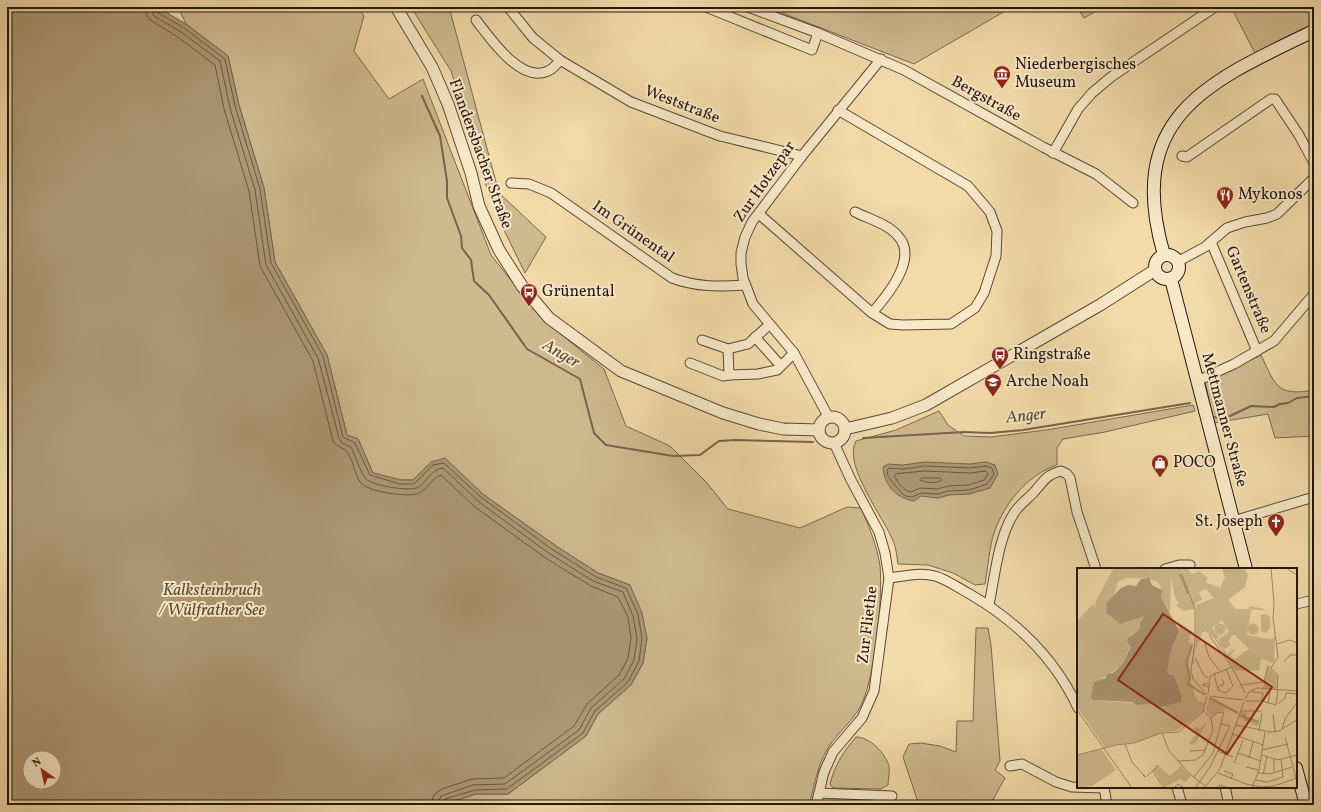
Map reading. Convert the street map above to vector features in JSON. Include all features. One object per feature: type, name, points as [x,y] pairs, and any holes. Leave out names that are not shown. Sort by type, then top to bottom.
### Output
[{"type":"main road","points":[[1164,256],[1155,217],[1153,186],[1158,158],[1165,139],[1174,122],[1186,107],[1219,80],[1239,68],[1314,31]]},
{"type":"main road","points":[[1164,256],[1171,256],[1177,262],[1179,267],[1177,274],[1171,279],[1162,279],[1154,270],[1156,261],[1164,256]]},
{"type":"main road","name":"Mettmanner Straße","points":[[1171,279],[1246,568]]},
{"type":"main road","points":[[1297,772],[1306,805]]},
{"type":"street","name":"Flandersbacher Straße","points":[[396,7],[432,67],[448,104],[469,165],[479,206],[498,250],[522,286],[549,318],[621,371],[723,413],[759,424],[783,428],[819,430]]},
{"type":"street","name":"Weststraße","points":[[508,7],[533,38],[560,60],[631,102],[720,136],[802,156]]},
{"type":"street","points":[[706,7],[812,50],[818,33]]},
{"type":"street","name":"Bergstraße","points":[[748,7],[818,33],[881,59],[1053,153],[1096,174],[1133,203]]},
{"type":"street","points":[[1053,153],[1078,109],[1092,93],[1111,78],[1215,7]]},
{"type":"street","points":[[476,20],[506,56],[522,69],[535,74],[549,71],[560,60]]},
{"type":"street","name":"Zur Hotzepar","points":[[828,418],[794,353],[769,325],[753,304],[744,285],[741,264],[743,245],[752,222],[760,214],[802,156],[838,110],[881,59]]},
{"type":"street","points":[[1182,156],[1187,157],[1247,114],[1271,99],[1275,99],[1299,135],[1314,163]]},
{"type":"street","points":[[760,214],[872,313],[890,324],[951,324],[975,308],[984,293],[996,256],[997,231],[990,212],[968,186],[838,110]]},
{"type":"street","points":[[1177,262],[1211,242],[1227,228],[1245,222],[1267,218],[1282,210],[1314,178]]},
{"type":"street","name":"Im Grünental","points":[[511,183],[529,184],[551,193],[672,278],[690,283],[714,286],[744,285]]},
{"type":"street","points":[[855,212],[881,224],[898,236],[905,246],[904,263],[896,282],[872,313]]},
{"type":"street","name":"Gartenstraße","points":[[1211,242],[1258,351]]},
{"type":"street","points":[[845,430],[892,418],[926,405],[1111,298],[1154,270]]},
{"type":"street","points":[[1197,381],[1258,351],[1274,341],[1314,294]]},
{"type":"street","points":[[702,340],[728,349],[748,344],[769,325]]},
{"type":"street","points":[[755,337],[781,366]]},
{"type":"street","points":[[728,349],[730,376]]},
{"type":"street","points":[[690,363],[723,376],[758,374],[777,370],[794,353]]},
{"type":"street","points":[[828,418],[839,420],[845,430],[841,440],[834,443],[824,440],[820,436],[819,430],[823,422],[828,418]]},
{"type":"street","name":"Zur Fliethe","points":[[816,805],[824,772],[833,752],[862,718],[872,697],[877,677],[889,578],[885,553],[879,532],[850,480],[834,443]]},
{"type":"street","points":[[989,605],[1001,546],[1007,525],[1015,511],[1044,478],[1051,474],[1061,471],[1064,472],[1067,474],[1072,484],[1077,512],[1096,568]]},
{"type":"street","points":[[1233,521],[1314,497]]},
{"type":"street","points":[[1168,568],[1179,565],[1190,567]]},
{"type":"street","points":[[889,578],[922,575],[935,576],[989,605],[1018,628],[1042,652],[1068,687],[1077,706]]},
{"type":"street","points":[[1297,604],[1314,600]]},
{"type":"street","points":[[1010,766],[1022,764],[1056,782],[1077,787]]},
{"type":"street","points":[[1104,788],[1107,805]]},
{"type":"street","points":[[1177,788],[1182,805]]},
{"type":"street","points":[[1225,788],[1230,805]]},
{"type":"street","points":[[819,793],[892,796]]},
{"type":"shaded area","points":[[178,7],[358,7],[364,16],[354,51],[389,99],[423,79],[491,255],[542,319],[604,369],[626,426],[670,446],[707,483],[728,509],[800,528],[847,507],[861,508],[875,543],[880,566],[881,580],[879,617],[874,659],[870,678],[860,707],[832,742],[823,756],[809,805],[441,805],[476,794],[508,794],[586,736],[598,714],[631,685],[643,663],[647,638],[630,585],[598,573],[556,546],[484,495],[465,478],[431,462],[413,480],[401,480],[373,473],[358,439],[347,435],[327,355],[275,262],[264,188],[239,105],[228,56],[186,24]]},
{"type":"shaded area","points":[[411,7],[449,7],[499,193],[546,237],[525,273],[501,224],[484,180],[451,71]]},
{"type":"shaded area","points":[[767,7],[1012,7],[914,64]]},
{"type":"shaded area","points":[[1077,7],[1099,7],[1100,9],[1084,18]]},
{"type":"shaded area","points":[[1231,7],[1314,7],[1314,23],[1255,53]]},
{"type":"shaded area","points":[[1261,355],[1274,381],[1284,390],[1301,392],[1314,390],[1314,436],[1275,438],[1268,414],[1214,423],[1205,381]]},
{"type":"shaded area","points":[[1193,405],[1195,411],[1105,432],[1063,439],[1057,448],[1057,465],[1036,476],[1027,483],[1010,501],[998,522],[992,539],[985,584],[975,585],[953,573],[928,565],[898,564],[894,543],[866,492],[855,464],[853,451],[856,441],[896,430],[939,411],[948,425],[964,436],[991,437],[1046,430]]},
{"type":"shaded area","points":[[976,628],[988,628],[991,645],[1000,761],[995,770],[1005,778],[990,805],[919,805],[903,757],[909,744],[921,743],[940,746],[956,752],[957,721],[973,721]]},
{"type":"shaded area","points":[[856,737],[872,743],[887,761],[889,766],[888,785],[881,789],[833,788],[830,784],[840,759]]},
{"type":"water","name":"Kalksteinbruch / Wülfrather See","points":[[7,7],[157,7],[186,24],[228,56],[239,105],[264,188],[275,262],[327,355],[347,435],[358,439],[373,473],[401,480],[413,480],[431,462],[445,458],[484,495],[556,546],[598,573],[630,585],[642,613],[647,638],[643,663],[631,685],[598,714],[586,736],[508,794],[476,794],[441,805],[7,805]]},
{"type":"water","points":[[925,462],[970,464],[986,462],[995,465],[998,474],[990,488],[969,494],[949,495],[938,498],[921,496],[914,501],[902,497],[892,490],[884,474],[883,467],[888,464],[903,465]]},
{"type":"waterway","name":"Anger","points":[[422,96],[440,136],[447,181],[447,198],[461,236],[462,248],[471,260],[474,281],[489,295],[527,349],[580,379],[594,433],[606,445],[673,456],[700,455],[719,441],[813,442]]},
{"type":"waterway","name":"Anger","points":[[1215,417],[1220,419],[1230,416],[1251,406],[1274,407],[1280,404],[1288,403],[1297,398],[1314,396]]},
{"type":"waterway","name":"Anger","points":[[863,438],[964,432],[990,433],[1023,430],[1190,403]]},
{"type":"place","name":"Niederbergisches Museum","points":[[1002,89]]},
{"type":"place","name":"Mykonos","points":[[1225,210]]},
{"type":"place","name":"Grünental","points":[[529,307]]},
{"type":"place","name":"Ringstraße","points":[[1000,370]]},
{"type":"place","name":"Arche Noah","points":[[993,397]]},
{"type":"place","name":"POCO","points":[[1160,478]]},
{"type":"place","name":"St. Joseph","points":[[1276,537]]}]
